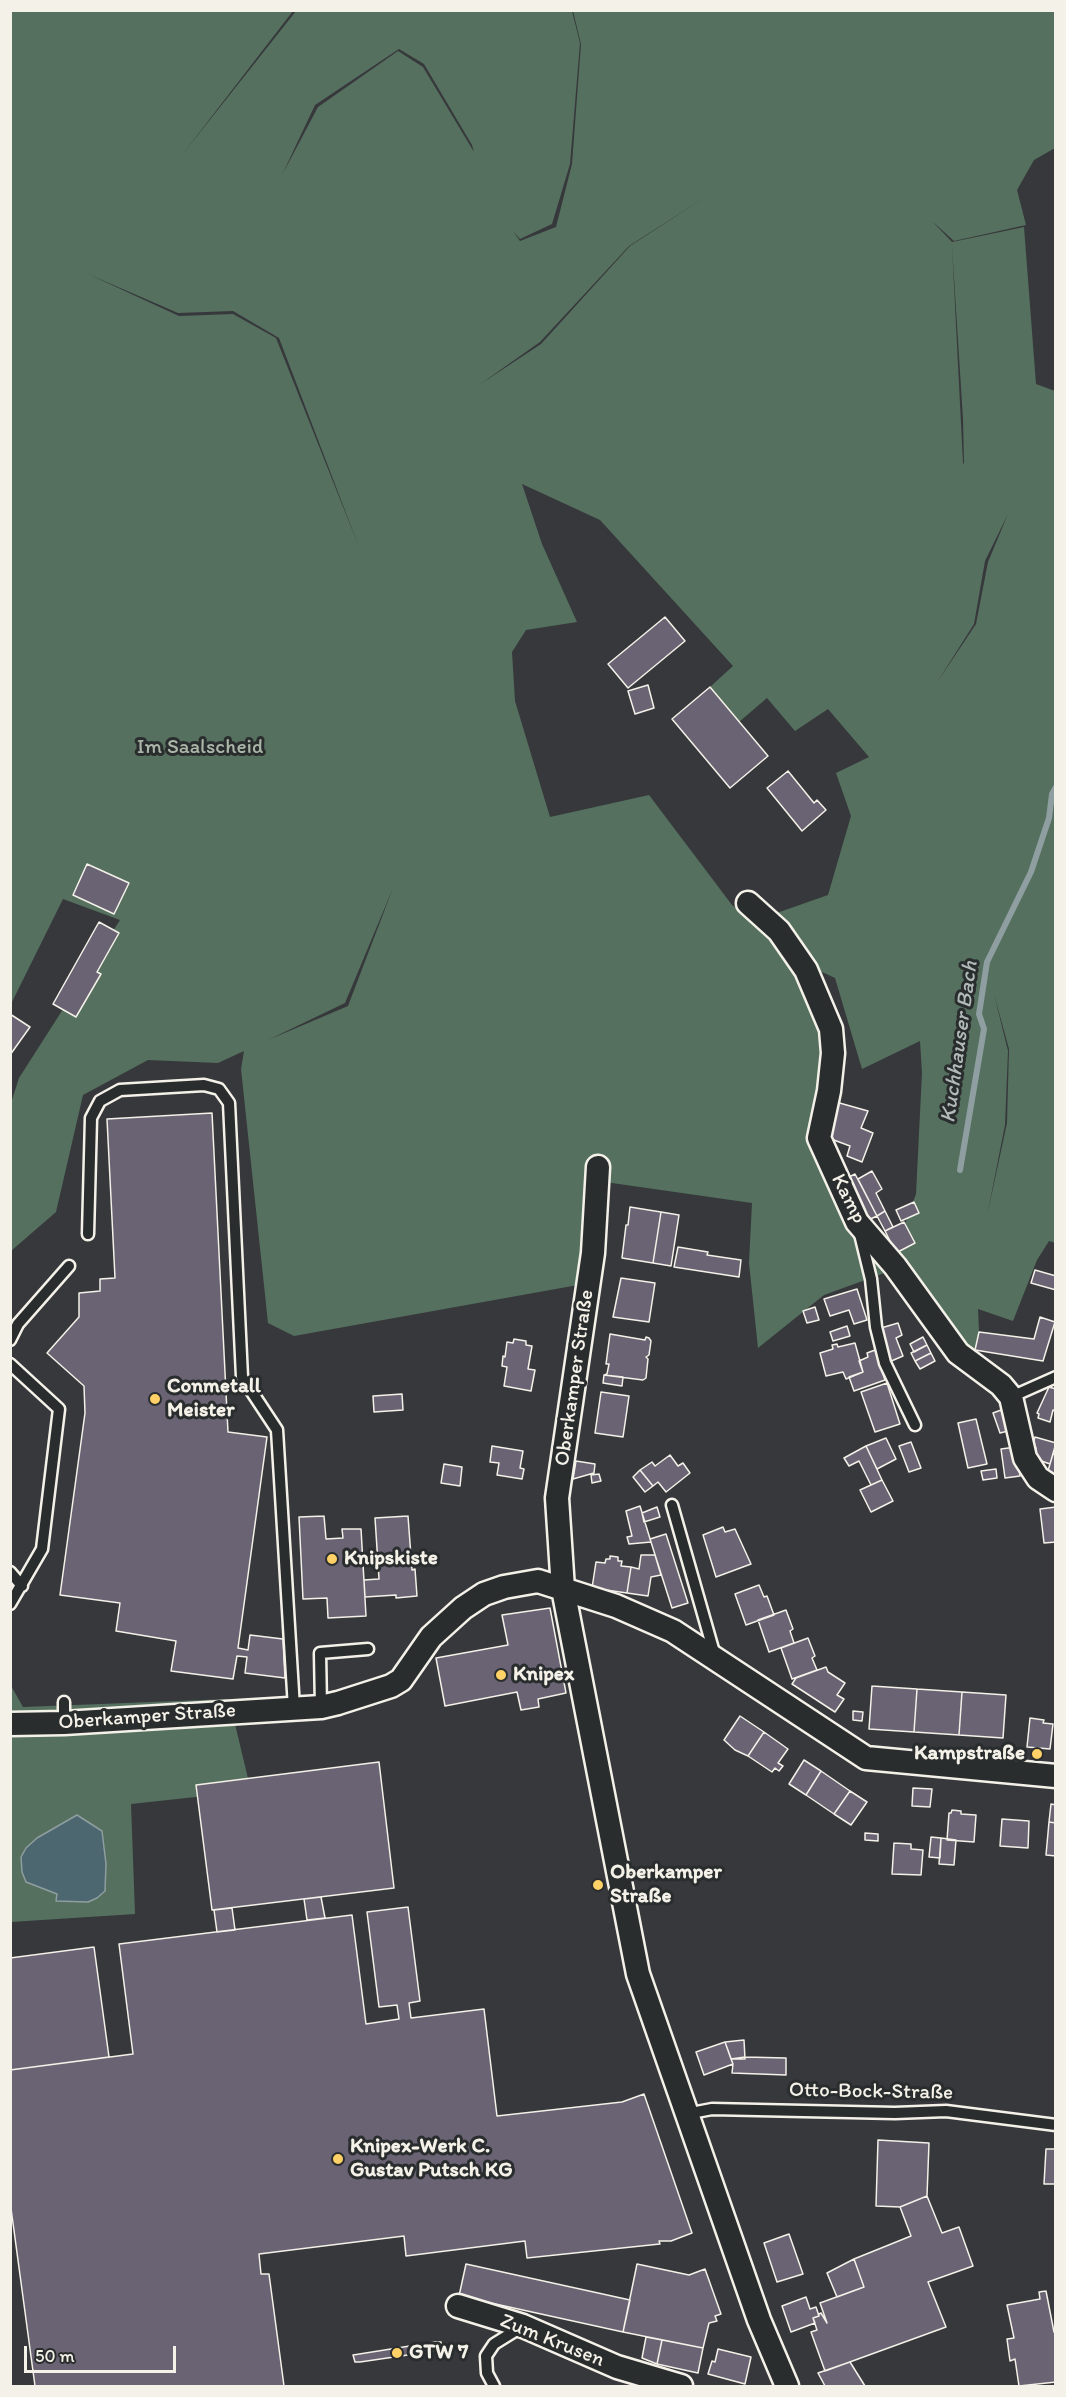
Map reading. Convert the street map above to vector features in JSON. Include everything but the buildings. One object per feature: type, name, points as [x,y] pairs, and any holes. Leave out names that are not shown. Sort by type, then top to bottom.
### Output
[{"type":"street","name":"Kamp","points":[[748,903],[778,932],[806,970],[831,1029],[833,1053],[830,1091],[819,1138],[857,1222],[895,1266],[958,1353],[1001,1385],[1011,1397]]},
{"type":"street","name":"Oberkamper Straße","points":[[598,1167],[593,1253],[557,1498],[562,1589],[638,1974],[759,2320],[787,2386]]},
{"type":"street","points":[[1011,1397],[1025,1458],[1038,1478],[1056,1490]]},
{"type":"street","name":"Oberkamper Straße","points":[[10,1724],[64,1713],[321,1707],[392,1686],[408,1671],[431,1638],[463,1608],[484,1594],[504,1587],[538,1581],[562,1589]]},
{"type":"street","points":[[562,1589],[616,1606],[673,1631],[866,1758],[1056,1776]]},
{"type":"street","name":"Zum Krusen","points":[[458,2306],[523,2326],[617,2367],[681,2386]]},
{"type":"lane","points":[[88,1234],[91,1118],[100,1101],[120,1090],[204,1085],[219,1089],[229,1103],[242,1377],[277,1430],[294,1708]]},
{"type":"lane","points":[[857,1222],[871,1279],[876,1327],[885,1362],[915,1425]]},
{"type":"lane","points":[[10,1340],[18,1324],[69,1266]]},
{"type":"lane","points":[[10,1365],[59,1409],[42,1549],[10,1604]]},
{"type":"lane","points":[[1011,1397],[1056,1377]]},
{"type":"lane","points":[[672,1505],[716,1659]]},
{"type":"lane","points":[[10,1572],[22,1586]]},
{"type":"lane","points":[[321,1707],[320,1653],[368,1649]]},
{"type":"lane","name":"Otto-Bock-Straße","points":[[686,2114],[712,2109],[896,2113],[946,2111],[1056,2125]]},
{"type":"lane","points":[[494,2386],[487,2373],[486,2356],[494,2344],[523,2326]]},
{"type":"green space","name":"Im Saalscheid","points":[[11,11],[293,11],[182,155],[296,11],[572,11],[580,43],[570,164],[552,224],[520,239],[513,231],[520,241],[556,227],[572,164],[581,44],[573,11],[1055,11],[1055,148],[1034,160],[1017,190],[1026,225],[954,241],[932,221],[952,242],[1024,227],[1036,384],[1055,391],[1056,1243],[1049,1241],[1037,1260],[1013,1321],[978,1309],[979,1331],[973,1357],[894,1254],[916,1194],[922,1073],[920,1041],[862,1069],[835,978],[811,967],[771,915],[828,895],[851,816],[836,773],[869,757],[828,709],[795,731],[767,698],[739,722],[710,687],[733,666],[600,520],[522,484],[542,544],[577,622],[526,630],[512,652],[515,701],[550,817],[649,795],[732,905],[767,929],[794,957],[830,1046],[814,1135],[890,1271],[824,1295],[758,1348],[749,1263],[752,1203],[591,1180],[578,1285],[294,1336],[268,1323],[241,1069],[244,1051],[218,1063],[148,1060],[83,1095],[56,1212],[11,1251],[11,1103],[19,1078],[120,920],[63,899],[11,1004]],"holes":[[[399,49],[424,64],[474,152],[423,67],[398,51],[318,107],[282,175],[315,105]],[[710,194],[630,246],[541,344],[479,385],[540,342],[629,246]],[[952,246],[963,419],[963,463]],[[88,274],[178,313],[233,311],[279,338],[359,547],[276,338],[233,314],[179,316]],[[1008,514],[988,562],[976,624],[936,684],[974,624],[985,561]],[[393,888],[348,1006],[268,1040],[345,1003]],[[994,994],[1009,1049],[1007,1123],[987,1216],[1005,1125],[1008,1051]]]},
{"type":"green space","points":[[10,1684],[23,1707],[229,1699],[251,1791],[131,1804],[135,1914],[11,1922]]},
{"type":"water","points":[[77,1815],[102,1831],[106,1864],[105,1891],[88,1902],[56,1901],[57,1894],[26,1882],[22,1872],[21,1857],[26,1848],[37,1838]]},
{"type":"waterway","name":"Kuchhauser Bach","points":[[960,1170],[984,1029],[979,1014],[987,962],[1031,872],[1049,818],[1052,794],[1056,787]]},
{"type":"place","name":"Conmetall Meister","points":[[155,1399]]},
{"type":"place","name":"Knipskiste","points":[[332,1559]]},
{"type":"place","name":"Knipex","points":[[501,1675]]},
{"type":"place","name":"Kampstraße","points":[[1037,1754]]},
{"type":"place","name":"Oberkamper Straße","points":[[598,1885]]},
{"type":"place","name":"Knipex-Werk C. Gustav Putsch KG","points":[[338,2159]]},
{"type":"place","name":"GTW 7","points":[[397,2353]]}]
